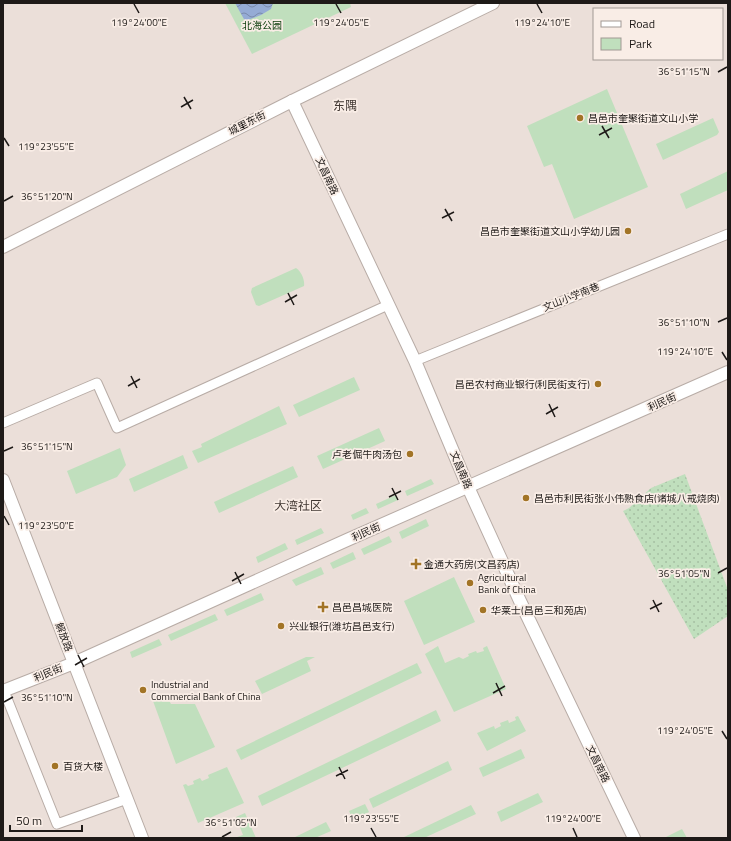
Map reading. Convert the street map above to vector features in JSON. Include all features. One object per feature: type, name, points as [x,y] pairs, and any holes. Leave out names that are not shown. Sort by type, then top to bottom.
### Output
[{"type":"street","name":"城里东街","points":[[3,247],[292,101],[493,3]]},
{"type":"street","name":"文昌南路","points":[[292,101],[415,361],[468,487],[520,601],[634,838]]},
{"type":"street","name":"文山小学南巷","points":[[415,361],[728,234]]},
{"type":"street","points":[[3,423],[97,383],[117,428],[388,305]]},
{"type":"street","name":"利民街","points":[[4,691],[74,663],[728,372]]},
{"type":"street","name":"解放路","points":[[3,480],[142,838]]},
{"type":"street","points":[[4,691],[57,824],[127,799]]},
{"type":"green space","name":"北海公园","points":[[225,3],[350,3],[351,7],[252,54]]},
{"type":"green space","points":[[607,89],[648,187],[574,219],[552,164],[544,167],[527,126]]},
{"type":"green space","points":[[713,118],[719,132],[717,135],[663,160],[656,144]]},
{"type":"green space","points":[[728,171],[728,190],[686,209],[680,194]]},
{"type":"green space","points":[[296,268],[300,271],[304,281],[304,286],[259,306],[256,305],[251,292],[252,288]]},
{"type":"green space","points":[[354,377],[360,390],[299,417],[293,405]]},
{"type":"green space","points":[[279,406],[287,424],[198,463],[192,451],[202,447],[201,444]]},
{"type":"green space","points":[[379,428],[385,441],[323,469],[317,456]]},
{"type":"green space","points":[[120,448],[126,465],[117,477],[76,494],[67,471]]},
{"type":"green space","points":[[183,455],[188,468],[134,492],[129,479]]},
{"type":"green space","points":[[293,466],[298,477],[219,513],[214,502]]},
{"type":"green space","points":[[685,474],[728,590],[728,616],[694,639],[623,511],[629,508],[651,488]]},
{"type":"green space","points":[[431,479],[434,484],[407,496],[405,491]]},
{"type":"green space","points":[[396,495],[398,500],[378,509],[376,504]]},
{"type":"green space","points":[[366,508],[369,513],[353,520],[351,515]]},
{"type":"green space","points":[[426,519],[429,526],[402,539],[399,532]]},
{"type":"green space","points":[[321,528],[324,533],[297,545],[295,540]]},
{"type":"green space","points":[[389,536],[392,542],[364,555],[361,549]]},
{"type":"green space","points":[[285,543],[288,549],[258,563],[256,557]]},
{"type":"green space","points":[[353,552],[356,559],[333,569],[330,563]]},
{"type":"green space","points":[[321,567],[324,574],[296,586],[292,580]]},
{"type":"green space","points":[[454,577],[475,622],[424,645],[404,601]]},
{"type":"green space","points":[[261,593],[264,600],[227,616],[224,610]]},
{"type":"green space","points":[[215,614],[218,620],[171,641],[168,635]]},
{"type":"green space","points":[[159,639],[162,645],[132,658],[130,652]]},
{"type":"green space","points":[[438,646],[445,663],[459,657],[463,659],[469,656],[468,654],[476,651],[477,653],[484,651],[483,648],[487,646],[506,689],[454,712],[425,654]]},
{"type":"green space","points":[[306,657],[315,657],[307,661],[311,671],[262,694],[255,681]]},
{"type":"green space","points":[[417,663],[422,673],[241,760],[236,750]]},
{"type":"green space","points":[[166,695],[171,704],[195,704],[215,747],[176,764],[153,701]]},
{"type":"green space","points":[[436,710],[441,721],[262,806],[258,796]]},
{"type":"green space","points":[[518,716],[526,731],[487,751],[477,733],[494,726],[495,729],[501,726],[500,723],[508,720],[509,723],[516,720],[515,717]]},
{"type":"green space","points":[[521,749],[525,758],[483,777],[479,768]]},
{"type":"green space","points":[[448,761],[452,770],[373,808],[369,799]]},
{"type":"green space","points":[[227,767],[244,803],[198,823],[183,785],[186,784],[188,786],[194,784],[193,781],[200,778],[202,781],[209,778],[208,775]]},
{"type":"green space","points":[[538,793],[543,802],[501,822],[497,812]]},
{"type":"green space","points":[[365,804],[369,812],[353,820],[349,811]]},
{"type":"green space","points":[[471,805],[476,814],[424,838],[402,838]]},
{"type":"green space","points":[[245,813],[256,838],[234,838],[243,835],[236,817]]},
{"type":"green space","points":[[326,822],[331,831],[315,838],[293,838]]},
{"type":"green space","points":[[682,829],[687,838],[664,838]]},
{"type":"water","name":"北海公园","points":[[235,3],[273,3],[271,9],[261,15],[245,21]]},
{"type":"place","name":"昌邑市奎聚街道文山小学","points":[[580,118]]},
{"type":"place","name":"昌邑市奎聚街道文山小学幼儿园","points":[[628,231]]},
{"type":"place","name":"昌邑农村商业银行(利民街支行)","points":[[598,384]]},
{"type":"place","name":"卢老倔牛肉汤包","points":[[410,454]]},
{"type":"place","name":"昌邑市利民街张小伟熟食店(诸城八戒烧肉)","points":[[526,498]]},
{"type":"place","name":"金通大药房(文昌药店)","points":[[416,564]]},
{"type":"place","name":"Agricultural Bank of China","points":[[470,583]]},
{"type":"place","name":"昌邑昌城医院","points":[[323,607]]},
{"type":"place","name":"华莱士(昌邑三和苑店)","points":[[483,610]]},
{"type":"place","name":"兴业银行(潍坊昌邑支行)","points":[[281,626]]},
{"type":"place","name":"Industrial and Commercial Bank of China","points":[[143,690]]},
{"type":"place","name":"百货大楼","points":[[55,766]]},
{"type":"district","name":"东隅","points":[[345,105]]},
{"type":"district","name":"大湾社区","points":[[298,505]]}]
